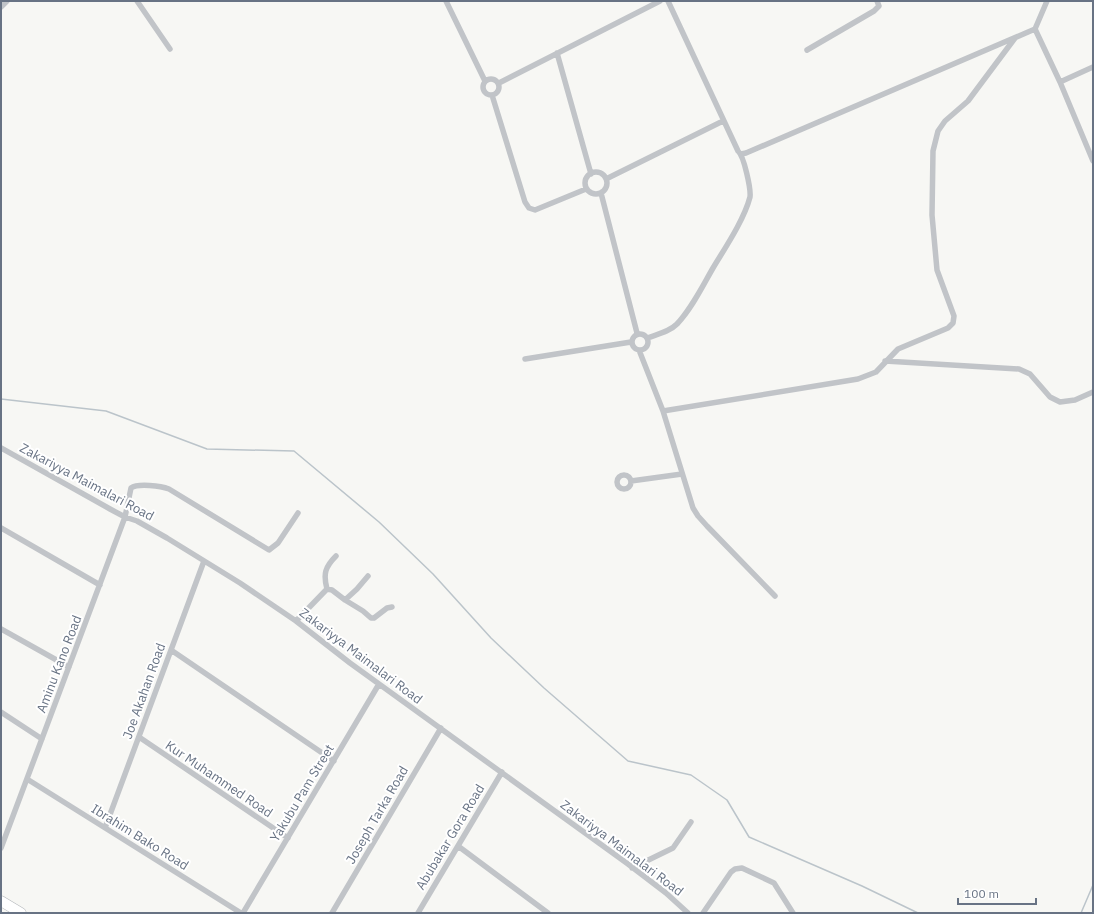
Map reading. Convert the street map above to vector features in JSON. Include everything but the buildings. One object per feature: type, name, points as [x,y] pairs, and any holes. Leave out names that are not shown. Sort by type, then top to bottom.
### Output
[{"type":"highway","points":[[1,901],[21,913]]},
{"type":"highway","points":[[1,909],[8,913]]},
{"type":"street","points":[[137,1],[170,49]]},
{"type":"street","points":[[446,1],[485,81]]},
{"type":"street","points":[[499,83],[660,1]]},
{"type":"street","points":[[647,338],[662,334],[676,325],[686,313],[741,219],[750,196],[747,174],[741,154],[723,121],[668,1]]},
{"type":"street","points":[[807,50],[874,11],[879,6],[878,1]]},
{"type":"street","points":[[741,154],[1035,29],[1047,1]]},
{"type":"street","points":[[1035,29],[1060,82],[1093,161]]},
{"type":"street","points":[[663,411],[858,379],[876,372],[898,349],[946,329],[953,323],[954,314],[937,270],[932,215],[933,151],[938,131],[946,121],[968,101],[1015,38]]},
{"type":"street","points":[[558,53],[591,174]]},
{"type":"street","points":[[1060,82],[1093,67]]},
{"type":"street","points":[[490,78],[495,79],[499,83],[500,88],[497,93],[492,95],[487,94],[484,91],[483,85],[485,81],[490,78]]},
{"type":"street","points":[[492,95],[525,202],[529,208],[535,210],[586,189]]},
{"type":"street","points":[[606,179],[723,121]]},
{"type":"street","points":[[600,173],[606,179],[606,187],[601,193],[590,193],[586,189],[586,180],[591,174],[600,173]]},
{"type":"street","points":[[601,193],[637,333]]},
{"type":"street","points":[[637,333],[641,333],[647,338]]},
{"type":"street","points":[[631,342],[634,335],[637,333]]},
{"type":"street","points":[[639,350],[645,348],[648,341],[647,338]]},
{"type":"street","points":[[631,342],[635,349],[639,350],[663,411],[693,508],[698,516],[775,596]]},
{"type":"street","points":[[525,359],[631,342]]},
{"type":"street","points":[[885,361],[1019,369],[1030,374],[1050,397],[1060,402],[1075,400],[1093,392]]},
{"type":"street","name":"Zakariyya Maimalari Road","points":[[1,448],[125,517],[136,521],[240,583],[296,621],[666,892],[688,913]]},
{"type":"street","points":[[631,481],[682,474]]},
{"type":"street","name":"Aminu Kano Road","points":[[1,848],[125,517],[131,488],[133,486],[163,487],[169,489],[269,550],[278,543],[298,513]]},
{"type":"street","points":[[1,528],[100,586]]},
{"type":"street","points":[[327,588],[325,573],[327,566],[336,556]]},
{"type":"street","name":"Joe Akahan Road","points":[[106,828],[204,561]]},
{"type":"street","points":[[345,600],[368,576]]},
{"type":"street","points":[[327,588],[364,611],[371,618],[374,618],[387,608],[392,607]]},
{"type":"street","points":[[296,621],[327,588]]},
{"type":"street","points":[[1,629],[69,667]]},
{"type":"street","points":[[171,650],[334,761]]},
{"type":"street","name":"Yakubu Pam Street","points":[[242,913],[380,684]]},
{"type":"street","points":[[1,712],[42,739]]},
{"type":"street","name":"Joseph Tarka Road","points":[[332,913],[441,728]]},
{"type":"street","name":"Kur Muhammed Road","points":[[139,737],[288,838]]},
{"type":"street","name":"Abubakar Gora Road","points":[[418,913],[502,772]]},
{"type":"street","name":"Ibrahim Bako Road","points":[[27,779],[242,913]]},
{"type":"street","points":[[632,868],[673,848],[691,822]]},
{"type":"street","points":[[458,846],[548,913]]},
{"type":"street","points":[[704,913],[731,872],[739,868],[757,874],[774,883],[793,913]]},
{"type":"waterway","points":[[1,399],[106,411],[207,449],[294,451],[379,522],[433,574],[491,638],[544,688],[628,761],[691,775],[727,800],[749,837],[862,886],[918,913]]},
{"type":"waterway","points":[[1081,913],[1093,885]]}]
